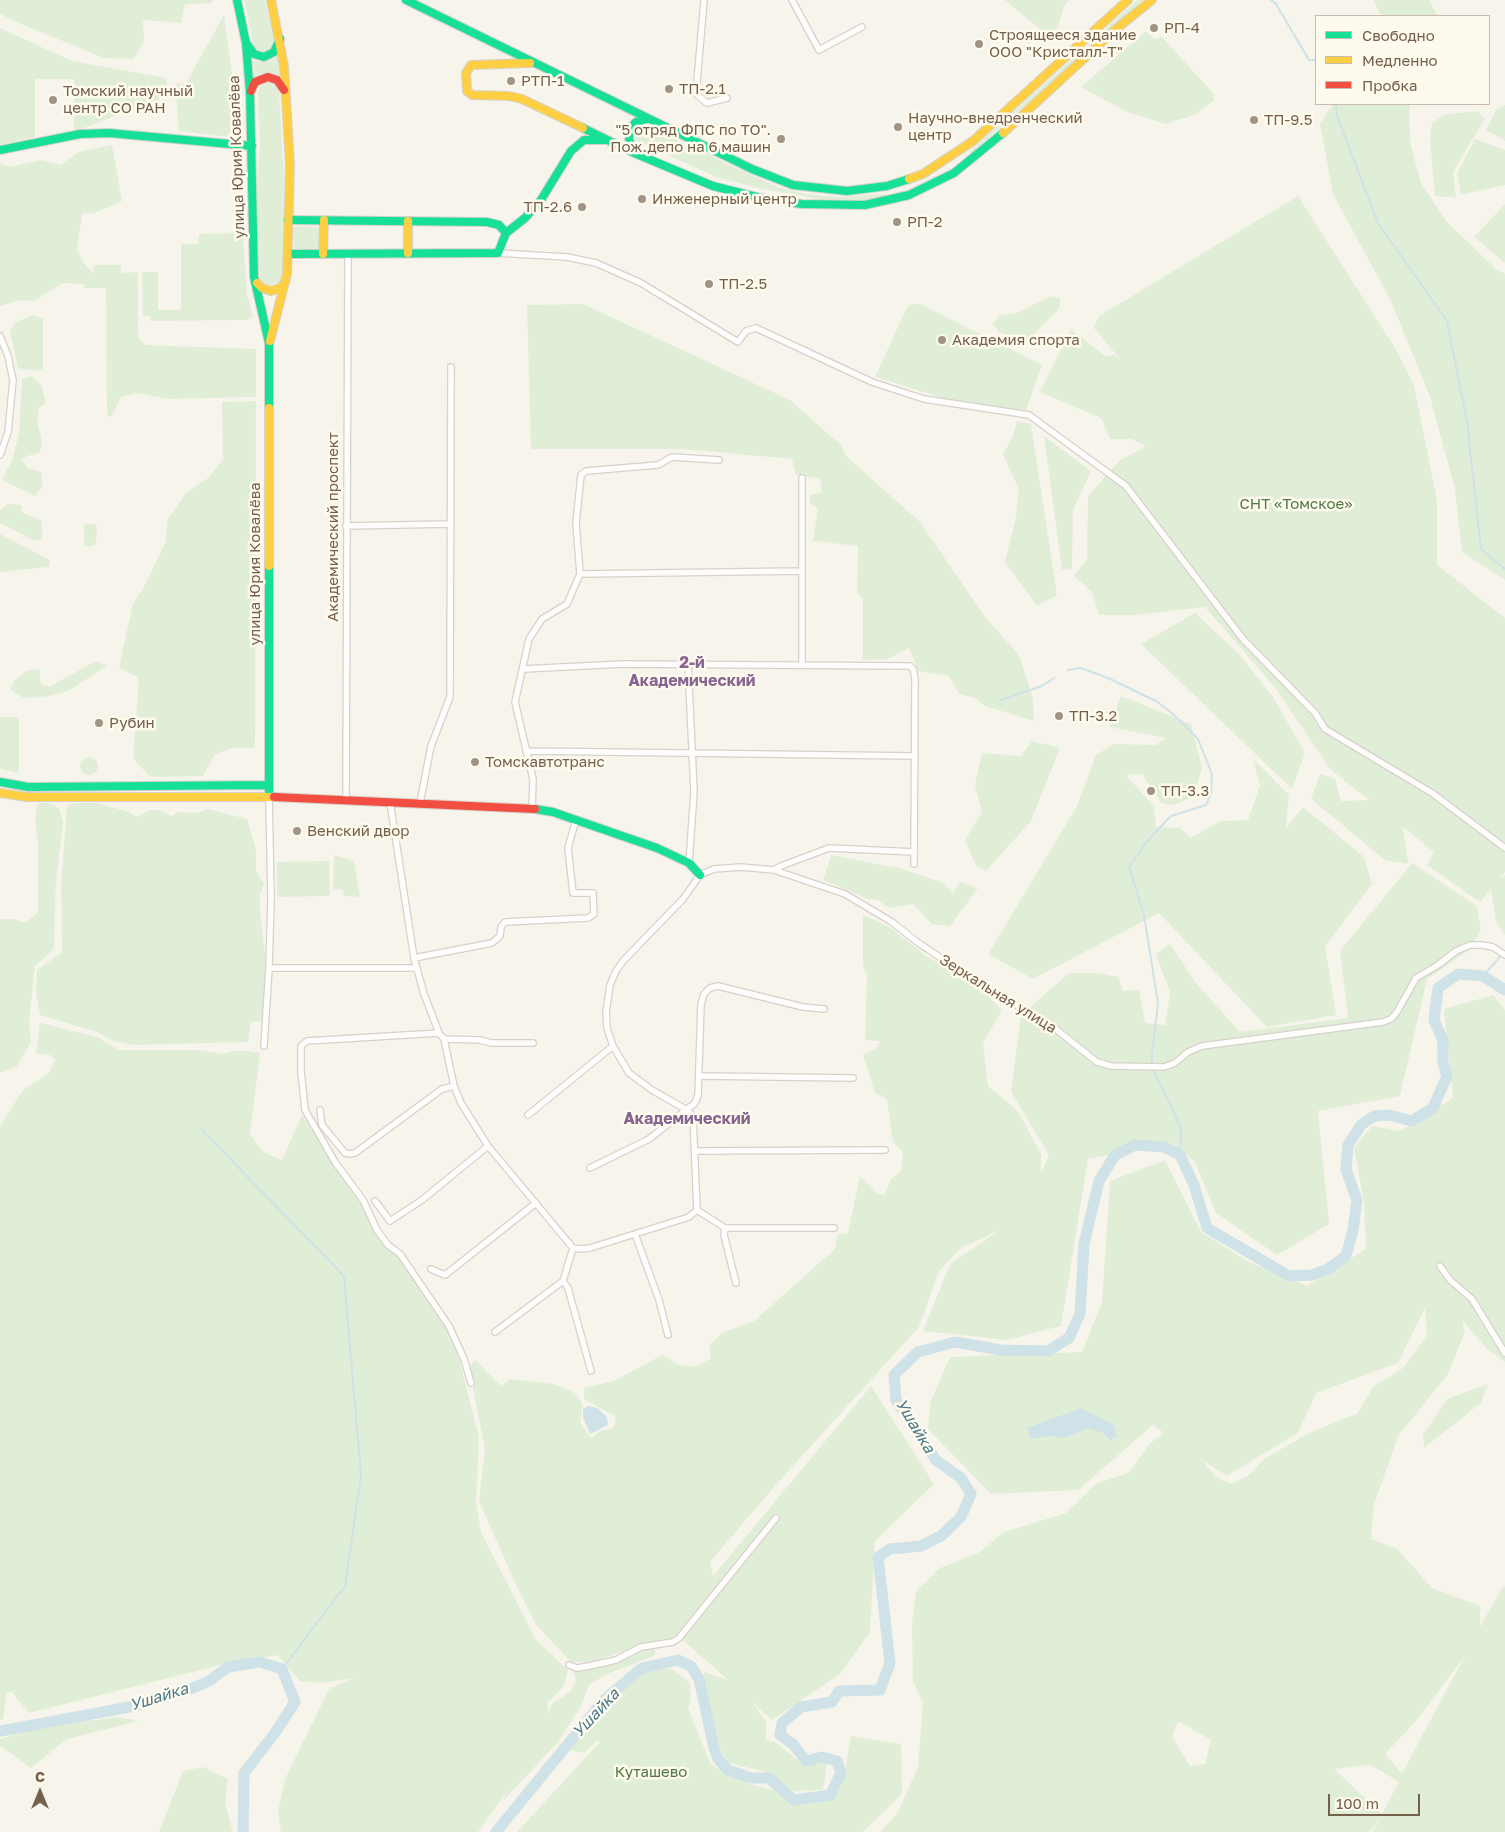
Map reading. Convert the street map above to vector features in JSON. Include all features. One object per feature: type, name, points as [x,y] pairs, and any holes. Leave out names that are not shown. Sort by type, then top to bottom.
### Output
[{"type":"street","name":"улица Юрия Ковалёва","points":[[237,0],[246,43],[250,93],[254,277],[270,343],[269,785]]},
{"type":"street","name":"улица Юрия Ковалёва","points":[[270,343],[286,281],[290,165],[280,38],[271,0]]},
{"type":"street","points":[[406,0],[729,159],[793,185],[847,191],[887,186],[923,174],[973,141],[1128,0]]},
{"type":"street","points":[[704,0],[696,94],[707,103],[727,98]]},
{"type":"street","points":[[792,0],[819,50],[862,27]]},
{"type":"street","points":[[530,62],[471,66],[466,73],[467,91],[472,95],[509,96],[522,99],[634,153],[713,186],[761,198],[802,204],[841,206],[890,200],[929,187],[954,173],[981,153],[1116,29],[1152,0]]},
{"type":"street","points":[[246,43],[254,54],[264,57],[274,52],[280,38]]},
{"type":"street","points":[[250,93],[255,82],[268,77],[277,80],[285,92]]},
{"type":"street","points":[[634,153],[628,139],[629,129],[640,119],[649,119]]},
{"type":"street","points":[[0,150],[80,134],[194,139],[229,145],[252,146]]},
{"type":"street","points":[[498,253],[506,233],[541,200],[565,159],[577,145],[591,138],[610,141]]},
{"type":"street","points":[[923,174],[929,187]]},
{"type":"street","points":[[887,186],[890,200]]},
{"type":"street","points":[[288,220],[487,222],[499,226],[506,233]]},
{"type":"street","points":[[323,254],[324,220]]},
{"type":"street","points":[[408,221],[408,253]]},
{"type":"street","points":[[288,254],[498,253],[567,257],[596,263],[641,283],[738,342],[746,331],[756,328],[872,382],[924,399],[1029,415],[1126,486],[1243,639],[1315,713],[1326,729],[1432,793],[1505,848]]},
{"type":"street","name":"Академический проспект","points":[[346,800],[348,254]]},
{"type":"street","points":[[254,277],[262,288],[271,291],[280,288],[286,281]]},
{"type":"street","points":[[0,336],[8,356],[13,380],[8,432],[0,455]]},
{"type":"street","points":[[420,803],[431,746],[450,697],[451,367]]},
{"type":"street","points":[[532,808],[533,779],[515,702],[530,639],[542,619],[567,604],[580,574],[577,508],[581,475],[586,470],[658,464],[672,457],[719,460]]},
{"type":"street","points":[[802,478],[802,664]]},
{"type":"street","points":[[346,526],[451,524]]},
{"type":"street","points":[[580,574],[801,571]]},
{"type":"street","points":[[523,669],[623,664],[906,665],[913,669],[915,679],[914,864]]},
{"type":"street","points":[[688,664],[690,754],[694,792],[689,863]]},
{"type":"street","points":[[526,751],[915,756]]},
{"type":"street","points":[[0,782],[28,787],[150,788],[269,785],[269,968],[264,1046]]},
{"type":"street","points":[[27,797],[28,787]]},
{"type":"street","points":[[150,788],[150,797]]},
{"type":"street","points":[[0,792],[27,797],[269,797],[532,808],[576,820],[657,848],[689,863],[700,875],[682,899],[651,930],[616,971],[607,998],[606,1012],[607,1028],[620,1062],[635,1078],[688,1110],[693,1116],[696,1151],[696,1210],[689,1217],[590,1248],[573,1248]]},
{"type":"street","points":[[390,802],[414,958],[439,1033],[444,1039],[454,1086],[471,1122],[488,1146],[573,1248]]},
{"type":"street","points":[[414,958],[492,943],[500,936],[501,928],[505,922],[588,918],[594,914],[593,893],[573,893],[568,848],[576,820]]},
{"type":"street","points":[[774,870],[830,848],[914,852]]},
{"type":"street","name":"Зеркальная улица","points":[[700,875],[714,869],[729,867],[774,870],[830,888],[864,904],[982,985],[1052,1026],[1097,1062],[1111,1066],[1164,1067],[1175,1063],[1188,1052],[1202,1046],[1383,1022],[1398,1012],[1416,978],[1438,965],[1456,951],[1470,945],[1482,945],[1493,947],[1505,955]]},
{"type":"street","points":[[269,968],[417,968]]},
{"type":"street","points":[[590,1168],[649,1139],[695,1103],[698,1095],[701,1004],[704,994],[710,988],[718,986],[803,1007],[824,1009]]},
{"type":"street","points":[[439,1033],[307,1041],[301,1046],[301,1071],[305,1110],[335,1162],[363,1200],[377,1230],[388,1246],[400,1254],[448,1326],[464,1359],[471,1383]]},
{"type":"street","points":[[444,1039],[480,1040],[491,1043],[533,1043]]},
{"type":"street","points":[[528,1115],[613,1046]]},
{"type":"street","points":[[699,1076],[853,1078]]},
{"type":"street","points":[[320,1110],[322,1125],[345,1153],[350,1154],[442,1089],[454,1086]]},
{"type":"street","points":[[375,1201],[390,1221],[422,1200],[488,1146]]},
{"type":"street","points":[[696,1151],[885,1150]]},
{"type":"street","points":[[431,1269],[445,1275],[536,1203]]},
{"type":"street","points":[[696,1210],[725,1228],[834,1228]]},
{"type":"street","points":[[725,1228],[724,1236],[736,1283]]},
{"type":"street","points":[[634,1234],[659,1300],[668,1335]]},
{"type":"street","points":[[496,1332],[562,1281],[573,1248]]},
{"type":"street","points":[[1440,1266],[1450,1280],[1472,1299],[1505,1353]]},
{"type":"street","points":[[562,1281],[568,1288],[591,1371]]},
{"type":"street","points":[[569,1665],[577,1668],[616,1660],[641,1647],[673,1642],[679,1638],[776,1518]]},
{"type":"green space","points":[[0,0],[212,0],[212,3],[185,4],[181,23],[143,20],[144,41],[134,59],[104,58],[21,24],[0,14]]},
{"type":"green space","points":[[244,0],[265,0],[274,41],[271,50],[262,52],[254,47]]},
{"type":"green space","points":[[1005,0],[1069,0],[1064,6],[1058,27],[1049,37]]},
{"type":"green space","points":[[1137,0],[1143,0],[971,154],[969,152]]},
{"type":"green space","points":[[1373,0],[1429,0],[1437,15],[1380,15]]},
{"type":"green space","points":[[224,15],[240,132],[231,137],[179,131],[175,84],[186,83]]},
{"type":"green space","points":[[0,28],[72,61],[166,78],[169,95],[79,130],[74,129],[74,79],[35,79],[35,137],[0,145]]},
{"type":"green space","points":[[1146,31],[1155,39],[1162,37],[1214,94],[1214,101],[1194,115],[1166,124],[1127,112],[1081,87]]},
{"type":"green space","points":[[279,55],[282,76],[267,72],[254,76],[253,61],[266,62]]},
{"type":"green space","points":[[265,82],[275,83],[279,89],[284,175],[283,274],[281,282],[270,285],[264,284],[259,277],[257,259],[257,179],[260,147],[258,93],[260,87]]},
{"type":"green space","points":[[1332,105],[1410,105],[1411,147],[1421,183],[1446,221],[1496,269],[1505,274],[1505,580],[1462,552],[1455,489],[1430,397],[1390,299],[1333,194],[1320,124]]},
{"type":"green space","points":[[1505,105],[1505,141],[1486,130],[1496,110]]},
{"type":"green space","points":[[1477,111],[1485,119],[1453,172],[1456,198],[1435,196],[1430,137],[1432,124],[1443,115]]},
{"type":"green space","points":[[639,125],[668,136],[778,187],[806,194],[833,197],[886,194],[884,197],[864,200],[820,199],[762,189],[716,177],[635,140],[634,129]]},
{"type":"green space","points":[[1475,139],[1505,150],[1505,185],[1461,195],[1457,173]]},
{"type":"green space","points":[[112,145],[122,201],[94,213],[82,214],[77,249],[83,262],[93,273],[94,265],[121,265],[121,273],[138,272],[138,332],[140,340],[146,345],[256,349],[256,397],[167,399],[137,393],[121,397],[111,417],[108,416],[106,288],[84,288],[84,284],[63,283],[34,301],[21,300],[0,306],[0,163],[9,167],[42,160],[61,165],[78,152]]},
{"type":"green space","name":"СНТ «Томское»","points":[[1298,196],[1395,348],[1414,385],[1437,500],[1437,565],[1505,618],[1505,872],[1499,879],[1505,875],[1505,935],[1496,922],[1491,889],[1480,902],[1427,865],[1434,852],[1403,827],[1408,864],[1385,860],[1311,799],[1320,774],[1335,779],[1341,801],[1369,800],[1330,769],[1274,686],[1205,607],[1135,615],[1099,615],[1092,592],[1074,576],[1087,559],[1088,496],[1119,461],[1146,446],[1131,439],[1110,439],[1101,418],[1040,392],[1071,329],[1105,356],[1115,355],[1120,359],[1094,328],[1099,316]]},
{"type":"green space","points":[[1505,204],[1505,263],[1474,237]]},
{"type":"green space","points":[[298,226],[316,227],[320,230],[320,249],[316,252],[294,251],[293,229]]},
{"type":"green space","points":[[239,233],[243,236],[247,294],[253,317],[248,320],[150,321],[150,316],[143,316],[142,272],[158,272],[158,310],[181,310],[181,244],[198,244],[199,234]]},
{"type":"green space","points":[[1051,296],[1060,299],[1060,308],[1026,342],[999,332],[993,324],[999,316],[1017,313]]},
{"type":"green space","points":[[583,304],[790,400],[842,446],[846,456],[920,522],[985,617],[1019,655],[1033,698],[1034,721],[985,706],[975,698],[959,694],[949,676],[918,671],[909,648],[888,659],[863,660],[863,599],[857,592],[858,546],[813,541],[818,508],[810,504],[810,495],[822,492],[820,479],[796,475],[792,459],[683,449],[531,449],[527,305]]},
{"type":"green space","name":"Академия спорта","points":[[920,304],[1042,365],[1026,410],[963,404],[875,377],[908,305]]},
{"type":"green space","points":[[33,315],[43,319],[43,369],[34,371],[18,368],[10,332],[15,323]]},
{"type":"green space","points":[[32,376],[42,386],[46,403],[39,408],[37,420],[42,442],[40,453],[27,456],[21,460],[28,468],[41,472],[43,486],[35,496],[2,480],[13,458],[19,433],[22,379]]},
{"type":"green space","points":[[256,401],[255,748],[233,748],[215,754],[203,776],[150,777],[133,758],[139,678],[119,668],[133,603],[144,587],[165,543],[168,519],[186,493],[207,479],[223,460],[222,402]]},
{"type":"green space","points":[[1017,421],[1031,424],[1057,595],[1037,606],[1005,562],[1015,522],[1019,490],[1003,454],[1012,438]]},
{"type":"green space","points":[[1044,436],[1091,471],[1073,510],[1072,569],[1062,570]]},
{"type":"green space","points":[[8,504],[21,505],[23,513],[41,520],[43,536],[40,540],[35,541],[0,523],[0,510]]},
{"type":"green space","points":[[95,524],[97,526],[96,543],[93,546],[84,546],[84,525]]},
{"type":"green space","points":[[0,534],[50,560],[49,567],[0,572]]},
{"type":"green space","points":[[1195,613],[1239,654],[1273,697],[1305,753],[1292,789],[1141,644]]},
{"type":"green space","points":[[96,661],[107,666],[68,691],[44,697],[24,698],[10,690],[14,681],[26,671],[39,669],[41,684],[49,687]]},
{"type":"green space","points":[[1121,696],[1191,724],[1202,768],[1194,797],[1173,805],[1161,803],[1142,774],[1126,775],[1154,807],[1156,827],[1180,828],[1191,838],[1220,821],[1248,820],[1260,785],[1253,759],[1289,795],[1286,828],[1303,807],[1364,857],[1372,884],[1325,946],[1336,1015],[1267,1027],[1159,913],[1033,979],[988,954],[1077,806],[1096,755],[1114,744],[1156,745],[1167,738],[1109,727]]},
{"type":"green space","points":[[0,717],[19,717],[19,773],[0,769]]},
{"type":"green space","points":[[1032,741],[1060,748],[1031,821],[986,871],[976,866],[965,840],[982,812],[975,785],[982,753],[1021,756]]},
{"type":"green space","points":[[85,757],[93,757],[98,762],[96,773],[85,775],[80,770],[80,762]]},
{"type":"green space","points":[[49,803],[59,808],[63,822],[56,881],[54,949],[35,966],[29,1022],[31,1042],[17,1066],[0,1072],[0,919],[14,919],[25,923],[38,912],[38,843],[35,821],[37,805]]},
{"type":"green space","points":[[75,803],[98,803],[129,812],[137,817],[148,810],[159,810],[171,816],[179,812],[197,813],[208,809],[247,819],[256,850],[256,871],[264,884],[260,894],[260,913],[267,970],[263,1021],[251,1022],[248,1042],[133,1045],[113,1041],[97,1032],[40,1015],[36,994],[37,970],[62,952],[61,886],[67,806]]},
{"type":"green space","points":[[334,855],[354,861],[360,897],[344,896],[343,890],[333,889]]},
{"type":"green space","points":[[831,855],[903,869],[943,883],[953,893],[960,882],[978,888],[950,926],[932,924],[913,904],[889,908],[878,900],[868,899],[823,880]]},
{"type":"green space","points":[[329,861],[330,896],[277,897],[277,862]]},
{"type":"green space","points":[[1412,863],[1477,906],[1481,930],[1469,950],[1427,979],[1400,1096],[1318,1111],[1329,1224],[1277,1255],[1216,1213],[1195,1162],[1171,1143],[1088,1159],[1061,1326],[1007,1340],[923,1331],[950,1264],[1000,1230],[961,1248],[939,1271],[919,1327],[782,1478],[710,1562],[713,1576],[871,1386],[934,1484],[875,1541],[870,1632],[840,1674],[772,1720],[753,1703],[766,1722],[766,1740],[777,1743],[797,1760],[821,1761],[827,1764],[823,1790],[792,1791],[769,1773],[726,1762],[712,1727],[704,1688],[704,1672],[728,1680],[676,1634],[673,1638],[651,1642],[592,1662],[571,1662],[536,1625],[515,1583],[479,1501],[485,1449],[469,1367],[475,1360],[501,1386],[511,1379],[553,1384],[575,1393],[583,1404],[580,1422],[591,1438],[600,1431],[614,1428],[616,1417],[584,1399],[584,1388],[614,1381],[662,1355],[679,1365],[696,1367],[711,1358],[709,1345],[722,1333],[754,1321],[835,1249],[837,1235],[848,1233],[860,1176],[877,1193],[884,1195],[891,1179],[901,1171],[903,1152],[893,1142],[887,1099],[875,1093],[863,1055],[877,1048],[880,1041],[865,1040],[867,976],[863,966],[863,915],[891,928],[926,956],[978,986],[1002,1010],[983,1043],[988,1086],[1018,1111],[1041,1154],[1041,1174],[1049,1155],[1011,1092],[1021,1015],[1069,973],[1099,973],[1118,977],[1123,991],[1139,990],[1145,1023],[1165,1025],[1170,993],[1156,954],[1170,944],[1196,983],[1240,1032],[1348,1018],[1340,951]]},
{"type":"green space","points":[[1493,995],[1505,1010],[1505,1362],[1487,1349],[1463,1321],[1464,1334],[1448,1374],[1398,1436],[1374,1505],[1371,1539],[1397,1549],[1432,1588],[1480,1606],[1480,1627],[1500,1591],[1505,1586],[1505,1832],[1373,1832],[1380,1818],[1370,1832],[880,1832],[897,1814],[918,1767],[923,1703],[913,1681],[912,1624],[916,1591],[940,1568],[978,1553],[1004,1532],[1066,1513],[1097,1483],[1129,1473],[1149,1444],[1164,1433],[1153,1425],[1078,1490],[991,1494],[928,1429],[930,1403],[950,1357],[1082,1352],[1102,1302],[1110,1181],[1165,1160],[1201,1232],[1247,1261],[1307,1286],[1366,1249],[1364,1203],[1354,1148],[1372,1126],[1400,1131],[1453,1098],[1444,1009]],"holes":[[[1425,1308],[1427,1335],[1403,1368],[1373,1387],[1358,1413],[1307,1434],[1264,1459],[1249,1475],[1231,1484],[1216,1477],[1202,1460],[1227,1476],[1298,1433],[1316,1393],[1398,1363]],[[1465,1656],[1402,1774],[1385,1754],[1417,1720]],[[1178,1721],[1211,1740],[1205,1764],[1190,1766],[1172,1737]],[[1371,1765],[1399,1782],[1382,1814],[1334,1769]]]},
{"type":"green space","points":[[40,1023],[97,1037],[119,1050],[198,1050],[222,1054],[234,1051],[260,1053],[250,1134],[263,1152],[282,1160],[302,1115],[360,1203],[374,1230],[410,1269],[455,1343],[479,1437],[476,1502],[481,1532],[536,1640],[568,1670],[564,1686],[548,1700],[548,1715],[552,1704],[571,1691],[576,1680],[573,1670],[585,1670],[623,1660],[640,1650],[652,1648],[656,1651],[654,1656],[607,1674],[589,1685],[581,1706],[558,1742],[502,1802],[510,1788],[478,1832],[281,1832],[278,1811],[285,1779],[329,1689],[353,1678],[322,1683],[300,1681],[277,1655],[224,1664],[29,1713],[12,1692],[7,1692],[3,1719],[0,1720],[0,1126],[23,1090],[49,1073],[55,1060],[50,1055],[36,1053]]},
{"type":"green space","points":[[1488,1384],[1481,1403],[1424,1448],[1423,1435],[1447,1399]]},
{"type":"green space","name":"Куташево","points":[[670,1668],[690,1683],[691,1701],[688,1708],[711,1765],[749,1784],[812,1800],[843,1781],[851,1736],[901,1744],[902,1794],[863,1832],[517,1832],[600,1742],[597,1741],[584,1753],[569,1750],[603,1705],[645,1672]]},
{"type":"green space","points":[[116,1717],[139,1721],[67,1739],[31,1768],[0,1746],[0,1739],[31,1729]]},
{"type":"green space","points":[[203,1767],[228,1779],[225,1803],[233,1832],[159,1832],[183,1771]]},
{"type":"shaded area","points":[[589,1406],[597,1408],[607,1417],[608,1425],[590,1434],[583,1417],[583,1409]]},
{"type":"shaded area","points":[[1081,1408],[1113,1424],[1117,1436],[1111,1440],[1103,1433],[1089,1428],[1064,1438],[1050,1436],[1030,1439],[1027,1428]]},
{"type":"waterway","points":[[1271,0],[1276,4],[1309,60],[1315,60]]},
{"type":"waterway","points":[[1336,105],[1337,116],[1378,223],[1447,321],[1467,422],[1481,549],[1505,569]]},
{"type":"waterway","name":"Академический","points":[[1068,670],[1081,668],[1108,678],[1156,701],[1173,714],[1198,739],[1212,774],[1211,793],[1206,805],[1171,816],[1148,840],[1129,867],[1144,915],[1158,1003],[1152,1067],[1181,1128],[1180,1155]]},
{"type":"waterway","name":"Академический","points":[[1001,700],[1042,686],[1054,678]]},
{"type":"waterway","points":[[1483,976],[1505,951]]},
{"type":"waterway","name":"Ушайка","points":[[496,1832],[604,1700],[642,1668],[678,1660],[691,1666],[699,1679],[714,1748],[718,1759],[728,1770],[751,1778],[769,1778],[794,1800],[830,1795],[841,1773],[837,1761],[822,1757],[806,1761],[793,1744],[780,1735],[782,1723],[801,1707],[832,1702],[839,1691],[880,1690],[890,1663],[878,1557],[890,1549],[921,1546],[941,1536],[961,1517],[971,1494],[961,1478],[936,1460],[896,1400],[894,1375],[918,1352],[955,1342],[1001,1350],[1048,1351],[1069,1338],[1080,1314],[1084,1244],[1099,1181],[1115,1155],[1135,1145],[1164,1147],[1180,1155],[1194,1185],[1207,1228],[1289,1276],[1312,1275],[1328,1269],[1346,1256],[1353,1230],[1357,1200],[1346,1170],[1348,1145],[1361,1125],[1374,1116],[1389,1115],[1412,1121],[1433,1108],[1447,1076],[1443,1062],[1443,1040],[1434,1020],[1438,988],[1458,974],[1483,976],[1505,990]]},
{"type":"waterway","points":[[202,1130],[344,1276],[361,1475],[345,1586],[282,1669]]},
{"type":"waterway","name":"Ушайка","points":[[0,1731],[140,1705],[188,1690],[209,1681],[228,1667],[260,1662],[282,1669],[295,1702],[275,1733],[244,1773],[243,1832]]},
{"type":"traffic: fast","points":[[237,0],[246,43],[250,93],[254,277],[269,343],[269,408]]},
{"type":"traffic: fast","points":[[406,0],[752,169],[793,185],[847,191],[887,186],[909,179]]},
{"type":"traffic: fast","points":[[247,44],[254,54],[264,57],[274,52],[280,39]]},
{"type":"traffic: fast","points":[[634,153],[629,139],[629,129],[636,122],[647,119]]},
{"type":"traffic: fast","points":[[583,128],[634,153],[713,186],[761,198],[802,204],[865,205],[909,195],[954,173],[1003,133]]},
{"type":"traffic: fast","points":[[0,150],[80,134],[109,133],[252,146]]},
{"type":"traffic: fast","points":[[288,254],[498,253],[506,233],[525,218],[541,200],[571,151],[584,140],[604,140]]},
{"type":"traffic: fast","points":[[288,220],[487,222],[499,225],[506,233]]},
{"type":"traffic: fast","points":[[269,566],[269,797]]},
{"type":"traffic: fast","points":[[0,782],[28,787],[269,785]]},
{"type":"traffic: fast","points":[[535,809],[553,812],[657,848],[689,863],[700,875]]},
{"type":"traffic: slow","points":[[270,341],[287,274],[290,165],[284,66],[271,0]]},
{"type":"traffic: slow","points":[[909,179],[923,174],[973,141],[1128,0]]},
{"type":"traffic: slow","points":[[1003,133],[1116,29],[1152,0]]},
{"type":"traffic: slow","points":[[530,63],[471,65],[466,73],[467,91],[472,95],[509,96],[522,99],[583,128]]},
{"type":"traffic: slow","points":[[323,254],[324,220]]},
{"type":"traffic: slow","points":[[408,221],[408,253]]},
{"type":"traffic: slow","points":[[257,283],[262,288],[271,291],[280,288],[285,283]]},
{"type":"traffic: slow","points":[[269,408],[269,566]]},
{"type":"traffic: slow","points":[[0,793],[27,797],[274,797]]},
{"type":"traffic: jam","points":[[251,91],[255,82],[268,77],[277,80],[284,90]]},
{"type":"traffic: jam","points":[[274,797],[535,809]]},
{"type":"place","name":"РП-4","points":[[1154,28]]},
{"type":"place","name":"Строящееся здание ООО \"Кристалл-Т\"","points":[[979,44]]},
{"type":"place","name":"РТП-1","points":[[511,81]]},
{"type":"place","name":"ТП-2.1","points":[[669,89]]},
{"type":"place","name":"Томский научный центр СО РАН","points":[[53,100]]},
{"type":"place","name":"ТП-9.5","points":[[1254,120]]},
{"type":"place","name":"Научно-внедренческий центр","points":[[898,127]]},
{"type":"place","name":"\"5 отряд ФПС по ТО\". Пож.депо на 6 машин","points":[[781,139]]},
{"type":"place","name":"Инженерный центр","points":[[642,199]]},
{"type":"place","name":"ТП-2.6","points":[[582,207]]},
{"type":"place","name":"РП-2","points":[[897,222]]},
{"type":"place","name":"ТП-2.5","points":[[709,284]]},
{"type":"place","name":"Академия спорта","points":[[942,340]]},
{"type":"place","name":"ТП-3.2","points":[[1059,716]]},
{"type":"place","name":"Рубин","points":[[99,723]]},
{"type":"place","name":"Томскавтотранс","points":[[475,762]]},
{"type":"place","name":"ТП-3.3","points":[[1151,791]]},
{"type":"place","name":"Венский двор","points":[[297,831]]},
{"type":"district","name":"2-й Академический","points":[[692,672]]},
{"type":"district","name":"Академический","points":[[687,1119]]}]
